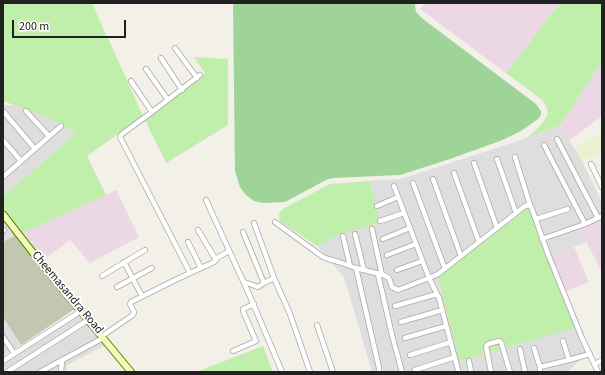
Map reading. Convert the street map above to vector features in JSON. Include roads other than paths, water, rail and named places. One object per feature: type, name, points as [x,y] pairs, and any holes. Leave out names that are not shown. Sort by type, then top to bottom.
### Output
[{"type":"street","points":[[175,48],[198,77],[120,137],[190,272]]},
{"type":"street","points":[[161,58],[182,90]]},
{"type":"street","points":[[146,70],[168,100]]},
{"type":"street","points":[[131,81],[152,112]]},
{"type":"street","points":[[3,111],[35,149]]},
{"type":"street","points":[[26,111],[50,136]]},
{"type":"street","points":[[4,174],[62,126]]},
{"type":"street","points":[[542,239],[585,224],[600,217],[557,139]]},
{"type":"street","points":[[3,140],[21,161]]},
{"type":"street","points":[[544,145],[585,224]]},
{"type":"street","points":[[515,157],[542,239],[598,372]]},
{"type":"street","points":[[497,159],[516,213]]},
{"type":"street","points":[[474,164],[497,228]]},
{"type":"street","points":[[591,164],[602,187]]},
{"type":"street","points":[[454,173],[479,242]]},
{"type":"street","points":[[433,179],[461,256]]},
{"type":"street","points":[[412,183],[445,269]]},
{"type":"street","points":[[394,186],[422,261],[437,294],[458,372]]},
{"type":"street","points":[[376,206],[398,197]]},
{"type":"street","points":[[206,200],[254,304],[282,372]]},
{"type":"street","points":[[275,222],[322,257],[380,274],[389,278],[392,287],[398,290],[438,274],[525,206],[530,205]]},
{"type":"street","points":[[536,219],[568,209]]},
{"type":"street","points":[[380,221],[404,213]]},
{"type":"street","name":"Cheemasandra Road","points":[[3,214],[41,263],[131,372]]},
{"type":"street","points":[[254,223],[274,278],[290,314],[310,372]]},
{"type":"street","points":[[383,239],[410,228]]},
{"type":"street","points":[[372,229],[392,335],[402,372]]},
{"type":"street","points":[[198,230],[216,260]]},
{"type":"street","points":[[243,232],[264,282]]},
{"type":"street","points":[[355,234],[364,270]]},
{"type":"street","points":[[343,236],[350,266]]},
{"type":"street","points":[[188,242],[201,268]]},
{"type":"street","points":[[387,255],[416,244]]},
{"type":"street","points":[[102,276],[145,250]]},
{"type":"street","points":[[40,372],[103,337],[133,315],[134,312],[130,304],[131,302],[190,272],[201,268],[229,252]]},
{"type":"street","points":[[396,270],[422,261]]},
{"type":"street","points":[[124,262],[142,296]]},
{"type":"street","points":[[117,287],[152,268]]},
{"type":"street","points":[[356,268],[379,372]]},
{"type":"street","points":[[244,282],[258,287],[264,282],[274,278]]},
{"type":"street","points":[[395,306],[437,294]]},
{"type":"street","points":[[233,351],[256,341],[243,311],[243,309],[254,304]]},
{"type":"street","points":[[401,322],[442,310]]},
{"type":"street","points":[[3,361],[81,311]]},
{"type":"street","points":[[7,372],[88,320]]},
{"type":"street","points":[[317,325],[333,372]]},
{"type":"street","points":[[405,338],[446,326]]},
{"type":"street","points":[[3,337],[14,354]]},
{"type":"street","points":[[491,372],[486,346],[488,344],[500,341],[510,372]]},
{"type":"street","points":[[564,341],[570,360]]},
{"type":"street","points":[[410,355],[451,342]]},
{"type":"street","points":[[534,348],[540,369],[590,354]]},
{"type":"street","points":[[520,349],[525,372]]},
{"type":"street","points":[[415,370],[455,357]]},
{"type":"street","points":[[61,372],[62,360]]},
{"type":"street","points":[[595,364],[602,360]]},
{"type":"street","points":[[469,361],[471,372]]}]
